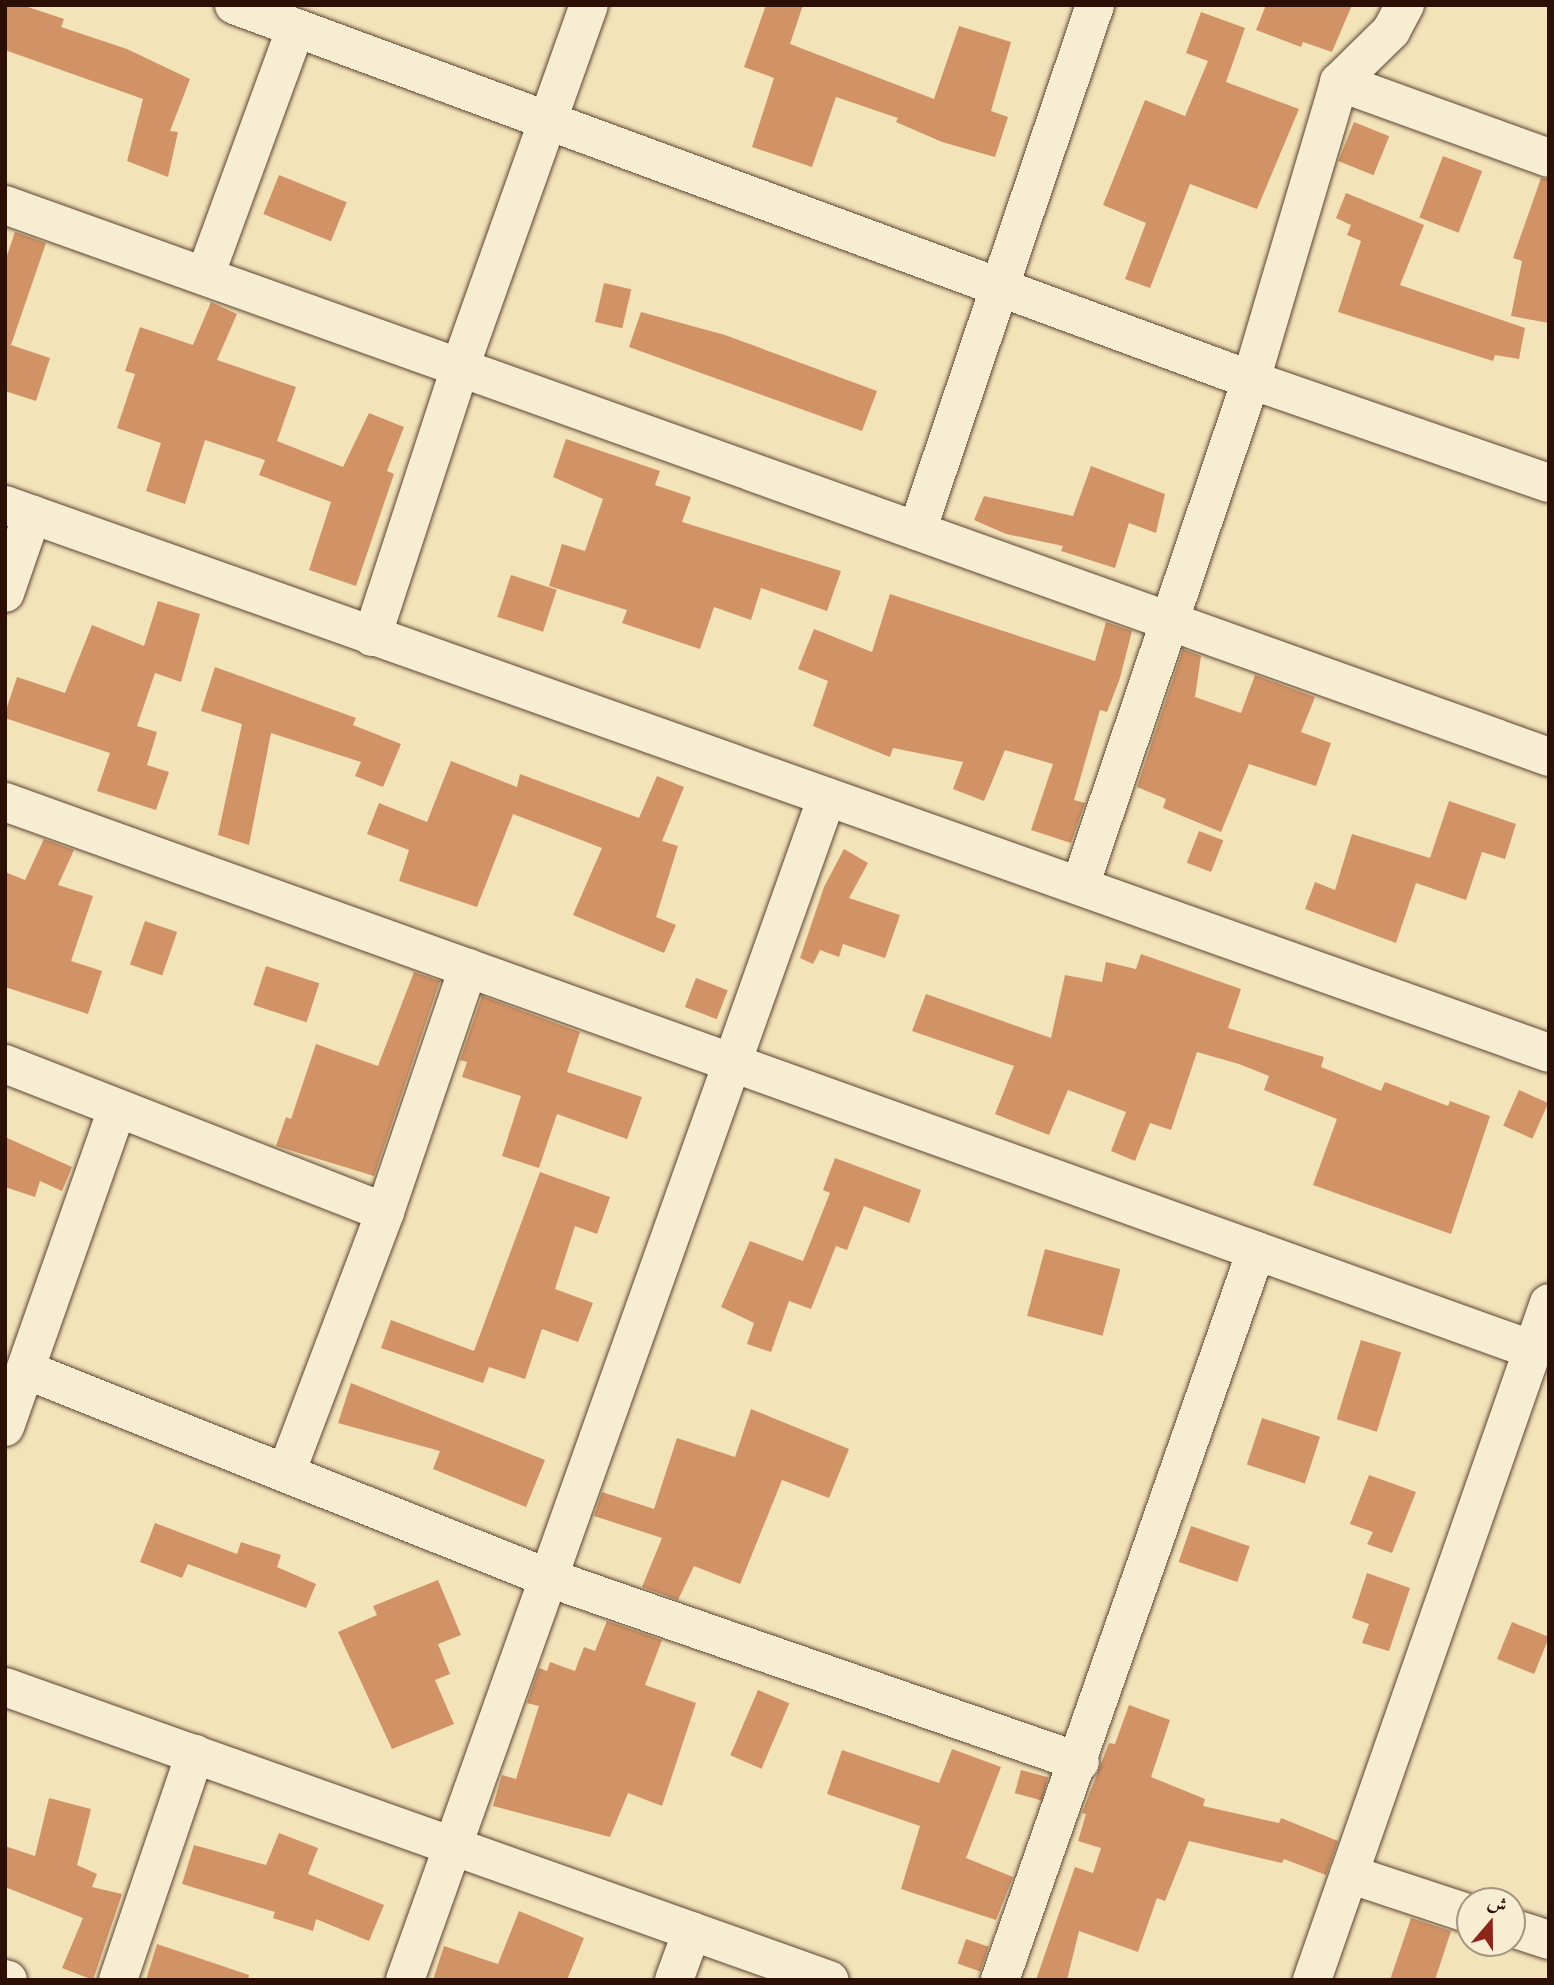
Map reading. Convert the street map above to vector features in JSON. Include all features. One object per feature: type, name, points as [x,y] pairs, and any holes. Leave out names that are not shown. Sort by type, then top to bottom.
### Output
[{"type":"street","points":[[234,5],[997,283],[1251,380],[1549,483]]},
{"type":"street","points":[[372,637],[460,368],[589,5]]},
{"type":"street","points":[[917,531],[997,283],[1095,5]]},
{"type":"street","points":[[1080,886],[1172,622],[1251,380],[1339,82],[1391,31],[1405,5]]},
{"type":"street","points":[[205,276],[296,28]]},
{"type":"street","points":[[1339,82],[1549,158]]},
{"type":"street","points":[[5,205],[1549,757]]},
{"type":"street","points":[[5,593],[19,510],[1549,1053]]},
{"type":"street","points":[[405,1980],[546,1577],[734,1064],[827,797]]},
{"type":"street","points":[[5,802],[1532,1350]]},
{"type":"street","points":[[286,1473],[385,1212],[468,968]]},
{"type":"street","points":[[5,1064],[385,1212]]},
{"type":"street","points":[[5,1427],[117,1109]]},
{"type":"street","points":[[1000,1980],[1080,1762],[1256,1251]]},
{"type":"street","points":[[1312,1980],[1549,1303]]},
{"type":"street","points":[[26,1370],[546,1577],[1080,1762]]},
{"type":"street","points":[[5,1687],[829,1980]]},
{"type":"street","points":[[118,1980],[195,1754]]},
{"type":"street","points":[[1349,1874],[1456,1909]]},
{"type":"street","points":[[674,1980],[692,1931]]},
{"type":"street","points":[[1526,1933],[1549,1940]]},
{"type":"building","points":[[5,5],[22,5],[64,19],[61,27],[127,49],[190,79],[170,131],[178,132],[168,177],[127,161],[143,99],[5,50]]},
{"type":"building","points":[[766,5],[803,5],[790,44],[934,99],[959,26],[1011,42],[991,111],[1008,117],[995,157],[942,142],[896,122],[898,118],[836,97],[812,167],[752,147],[774,78],[744,67]]},
{"type":"building","points":[[1266,5],[1352,5],[1332,52],[1303,42],[1301,47],[1256,30]]},
{"type":"building","points":[[1201,12],[1245,28],[1226,82],[1299,109],[1257,209],[1190,184],[1150,288],[1125,279],[1146,223],[1103,205],[1145,100],[1185,116],[1208,61],[1186,53]]},
{"type":"building","points":[[1354,122],[1389,136],[1373,175],[1338,161]]},
{"type":"building","points":[[1443,156],[1482,171],[1459,233],[1419,218]]},
{"type":"building","points":[[279,175],[347,202],[331,241],[263,214]]},
{"type":"building","points":[[1541,178],[1549,179],[1549,323],[1511,316],[1522,261],[1513,258]]},
{"type":"building","points":[[1346,193],[1424,225],[1400,285],[1525,328],[1519,359],[1495,355],[1493,361],[1338,312],[1361,241],[1347,235],[1351,225],[1336,218]]},
{"type":"building","points":[[15,232],[46,243],[11,345],[50,358],[36,401],[5,391],[5,261]]},
{"type":"building","points":[[604,283],[631,289],[622,328],[595,322]]},
{"type":"building","points":[[211,302],[237,314],[217,360],[296,387],[277,441],[343,467],[369,413],[404,427],[387,471],[394,474],[356,586],[309,570],[331,502],[259,475],[265,460],[205,440],[185,504],[146,491],[161,443],[117,428],[135,374],[125,371],[140,327],[193,345]]},
{"type":"building","points":[[641,312],[725,335],[877,391],[862,431],[629,347]]},
{"type":"building","points":[[566,439],[660,471],[655,485],[691,497],[682,522],[841,571],[827,611],[761,588],[751,620],[714,607],[700,649],[622,623],[627,610],[549,586],[562,544],[585,551],[603,499],[553,477]]},
{"type":"building","points":[[1091,466],[1165,494],[1156,533],[1129,523],[1115,568],[1061,551],[1063,546],[1006,534],[974,520],[984,496],[1073,516]]},
{"type":"building","points":[[511,575],[557,590],[543,632],[497,617]]},
{"type":"building","points":[[890,594],[1095,661],[1106,622],[1132,631],[1120,678],[1107,712],[1100,710],[1074,800],[1085,803],[1071,843],[1031,830],[1053,764],[1005,750],[984,801],[953,789],[963,762],[893,748],[890,757],[813,726],[828,681],[798,669],[814,629],[872,652]]},
{"type":"building","points":[[158,601],[200,614],[181,682],[155,673],[137,726],[157,732],[147,765],[169,772],[156,810],[97,791],[110,753],[5,718],[5,713],[17,677],[65,693],[92,625],[144,646]]},
{"type":"building","points":[[1183,649],[1201,656],[1195,697],[1241,713],[1255,675],[1315,697],[1301,732],[1331,743],[1316,786],[1249,764],[1221,832],[1163,808],[1166,799],[1137,787]]},
{"type":"building","points":[[215,667],[356,718],[353,725],[401,744],[383,787],[355,776],[361,762],[271,733],[249,845],[218,835],[242,724],[201,711]]},
{"type":"building","points":[[451,761],[517,787],[520,774],[639,818],[657,776],[684,787],[662,841],[678,846],[656,917],[676,925],[664,953],[573,915],[602,848],[513,814],[477,907],[399,881],[409,850],[367,834],[379,803],[427,822]]},
{"type":"building","points":[[1449,801],[1516,824],[1505,859],[1482,852],[1466,900],[1416,883],[1396,943],[1305,909],[1315,882],[1335,890],[1352,834],[1430,858]]},
{"type":"building","points":[[1199,831],[1223,840],[1211,872],[1187,863]]},
{"type":"building","points":[[44,839],[74,850],[58,885],[93,896],[71,961],[102,971],[88,1014],[5,987],[5,872],[25,880]]},
{"type":"building","points":[[844,849],[868,863],[849,898],[900,915],[885,958],[843,944],[839,957],[820,950],[813,964],[800,958],[824,887]]},
{"type":"building","points":[[145,921],[177,932],[162,976],[130,964]]},
{"type":"building","points":[[1141,954],[1241,989],[1228,1028],[1324,1057],[1321,1067],[1381,1091],[1385,1082],[1448,1106],[1450,1101],[1490,1116],[1451,1234],[1313,1185],[1337,1119],[1264,1090],[1269,1076],[1239,1064],[1197,1052],[1171,1130],[1150,1123],[1135,1161],[1111,1151],[1126,1112],[1068,1090],[1049,1135],[995,1114],[1014,1066],[912,1031],[926,994],[1051,1038],[1065,975],[1102,982],[1106,962],[1136,969]]},
{"type":"building","points":[[266,966],[319,983],[307,1022],[253,1005]]},
{"type":"building","points":[[414,972],[440,981],[374,1176],[276,1146],[286,1117],[291,1119],[316,1044],[378,1066]]},
{"type":"building","points":[[696,978],[728,990],[717,1019],[685,1007]]},
{"type":"building","points":[[482,996],[580,1032],[567,1072],[642,1097],[627,1139],[557,1114],[539,1168],[502,1156],[521,1096],[462,1077],[467,1062],[460,1060]]},
{"type":"building","points":[[1519,1090],[1548,1103],[1532,1139],[1503,1126]]},
{"type":"building","points":[[5,1137],[72,1167],[62,1191],[40,1181],[35,1197],[5,1187]]},
{"type":"building","points":[[835,1158],[921,1190],[909,1223],[864,1206],[847,1250],[836,1246],[811,1309],[789,1301],[771,1352],[747,1344],[754,1323],[721,1307],[750,1241],[803,1261],[830,1193],[823,1190]]},
{"type":"building","points":[[540,1172],[610,1197],[597,1234],[575,1226],[555,1289],[593,1303],[578,1342],[542,1329],[525,1379],[489,1367],[483,1383],[381,1348],[391,1320],[474,1351]]},
{"type":"building","points":[[1045,1249],[1120,1269],[1102,1336],[1027,1316]]},
{"type":"building","points":[[1361,1340],[1401,1352],[1377,1432],[1337,1419]]},
{"type":"building","points":[[351,1383],[545,1460],[526,1507],[433,1469],[440,1451],[338,1423]]},
{"type":"building","points":[[751,1409],[849,1449],[829,1498],[782,1480],[740,1584],[694,1566],[678,1600],[642,1587],[662,1538],[594,1516],[602,1492],[654,1509],[677,1438],[735,1457]]},
{"type":"building","points":[[1262,1418],[1320,1437],[1305,1483],[1247,1465]]},
{"type":"building","points":[[1369,1475],[1416,1492],[1392,1553],[1367,1544],[1373,1532],[1350,1524]]},
{"type":"building","points":[[155,1523],[237,1554],[241,1542],[281,1555],[277,1567],[316,1584],[306,1608],[188,1564],[182,1578],[140,1562]]},
{"type":"building","points":[[1191,1526],[1250,1546],[1237,1582],[1179,1562]]},
{"type":"building","points":[[1367,1573],[1410,1588],[1389,1651],[1362,1643],[1369,1624],[1352,1618]]},
{"type":"building","points":[[438,1580],[461,1635],[438,1644],[450,1674],[435,1680],[454,1724],[392,1749],[338,1632],[377,1615],[373,1606]]},
{"type":"building","points":[[607,1621],[662,1640],[645,1685],[696,1703],[662,1806],[628,1793],[610,1837],[493,1806],[502,1775],[516,1779],[539,1706],[527,1703],[539,1668],[547,1671],[550,1662],[575,1671],[584,1647],[595,1651]]},
{"type":"building","points":[[1512,1622],[1549,1637],[1534,1674],[1497,1659]]},
{"type":"building","points":[[758,1690],[789,1703],[762,1769],[730,1755]]},
{"type":"building","points":[[1129,1705],[1170,1720],[1151,1777],[1205,1799],[1203,1806],[1279,1823],[1281,1818],[1338,1841],[1326,1875],[1284,1859],[1282,1863],[1189,1841],[1165,1901],[1157,1898],[1138,1952],[1079,1931],[1067,1980],[1036,1980],[1075,1867],[1093,1873],[1101,1848],[1078,1841],[1086,1814],[1082,1813],[1109,1743],[1115,1744]]},
{"type":"building","points":[[952,1749],[1001,1767],[966,1858],[1013,1877],[996,1920],[901,1889],[920,1826],[827,1794],[842,1750],[939,1783]]},
{"type":"building","points":[[1021,1770],[1048,1777],[1042,1800],[1015,1793]]},
{"type":"building","points":[[49,1798],[91,1809],[77,1865],[97,1874],[92,1887],[122,1894],[93,1980],[62,1968],[83,1918],[5,1887],[5,1846],[35,1856]]},
{"type":"building","points":[[279,1833],[318,1848],[308,1874],[384,1905],[369,1941],[316,1919],[313,1931],[273,1918],[275,1912],[182,1884],[194,1845],[266,1865]]},
{"type":"building","points":[[519,1911],[584,1938],[567,1980],[433,1980],[444,1946],[498,1964]]},
{"type":"building","points":[[1411,1918],[1451,1931],[1435,1980],[1390,1980]]},
{"type":"building","points":[[966,1939],[989,1947],[980,1971],[958,1964]]},
{"type":"building","points":[[157,1944],[249,1975],[248,1980],[146,1980]]}]
